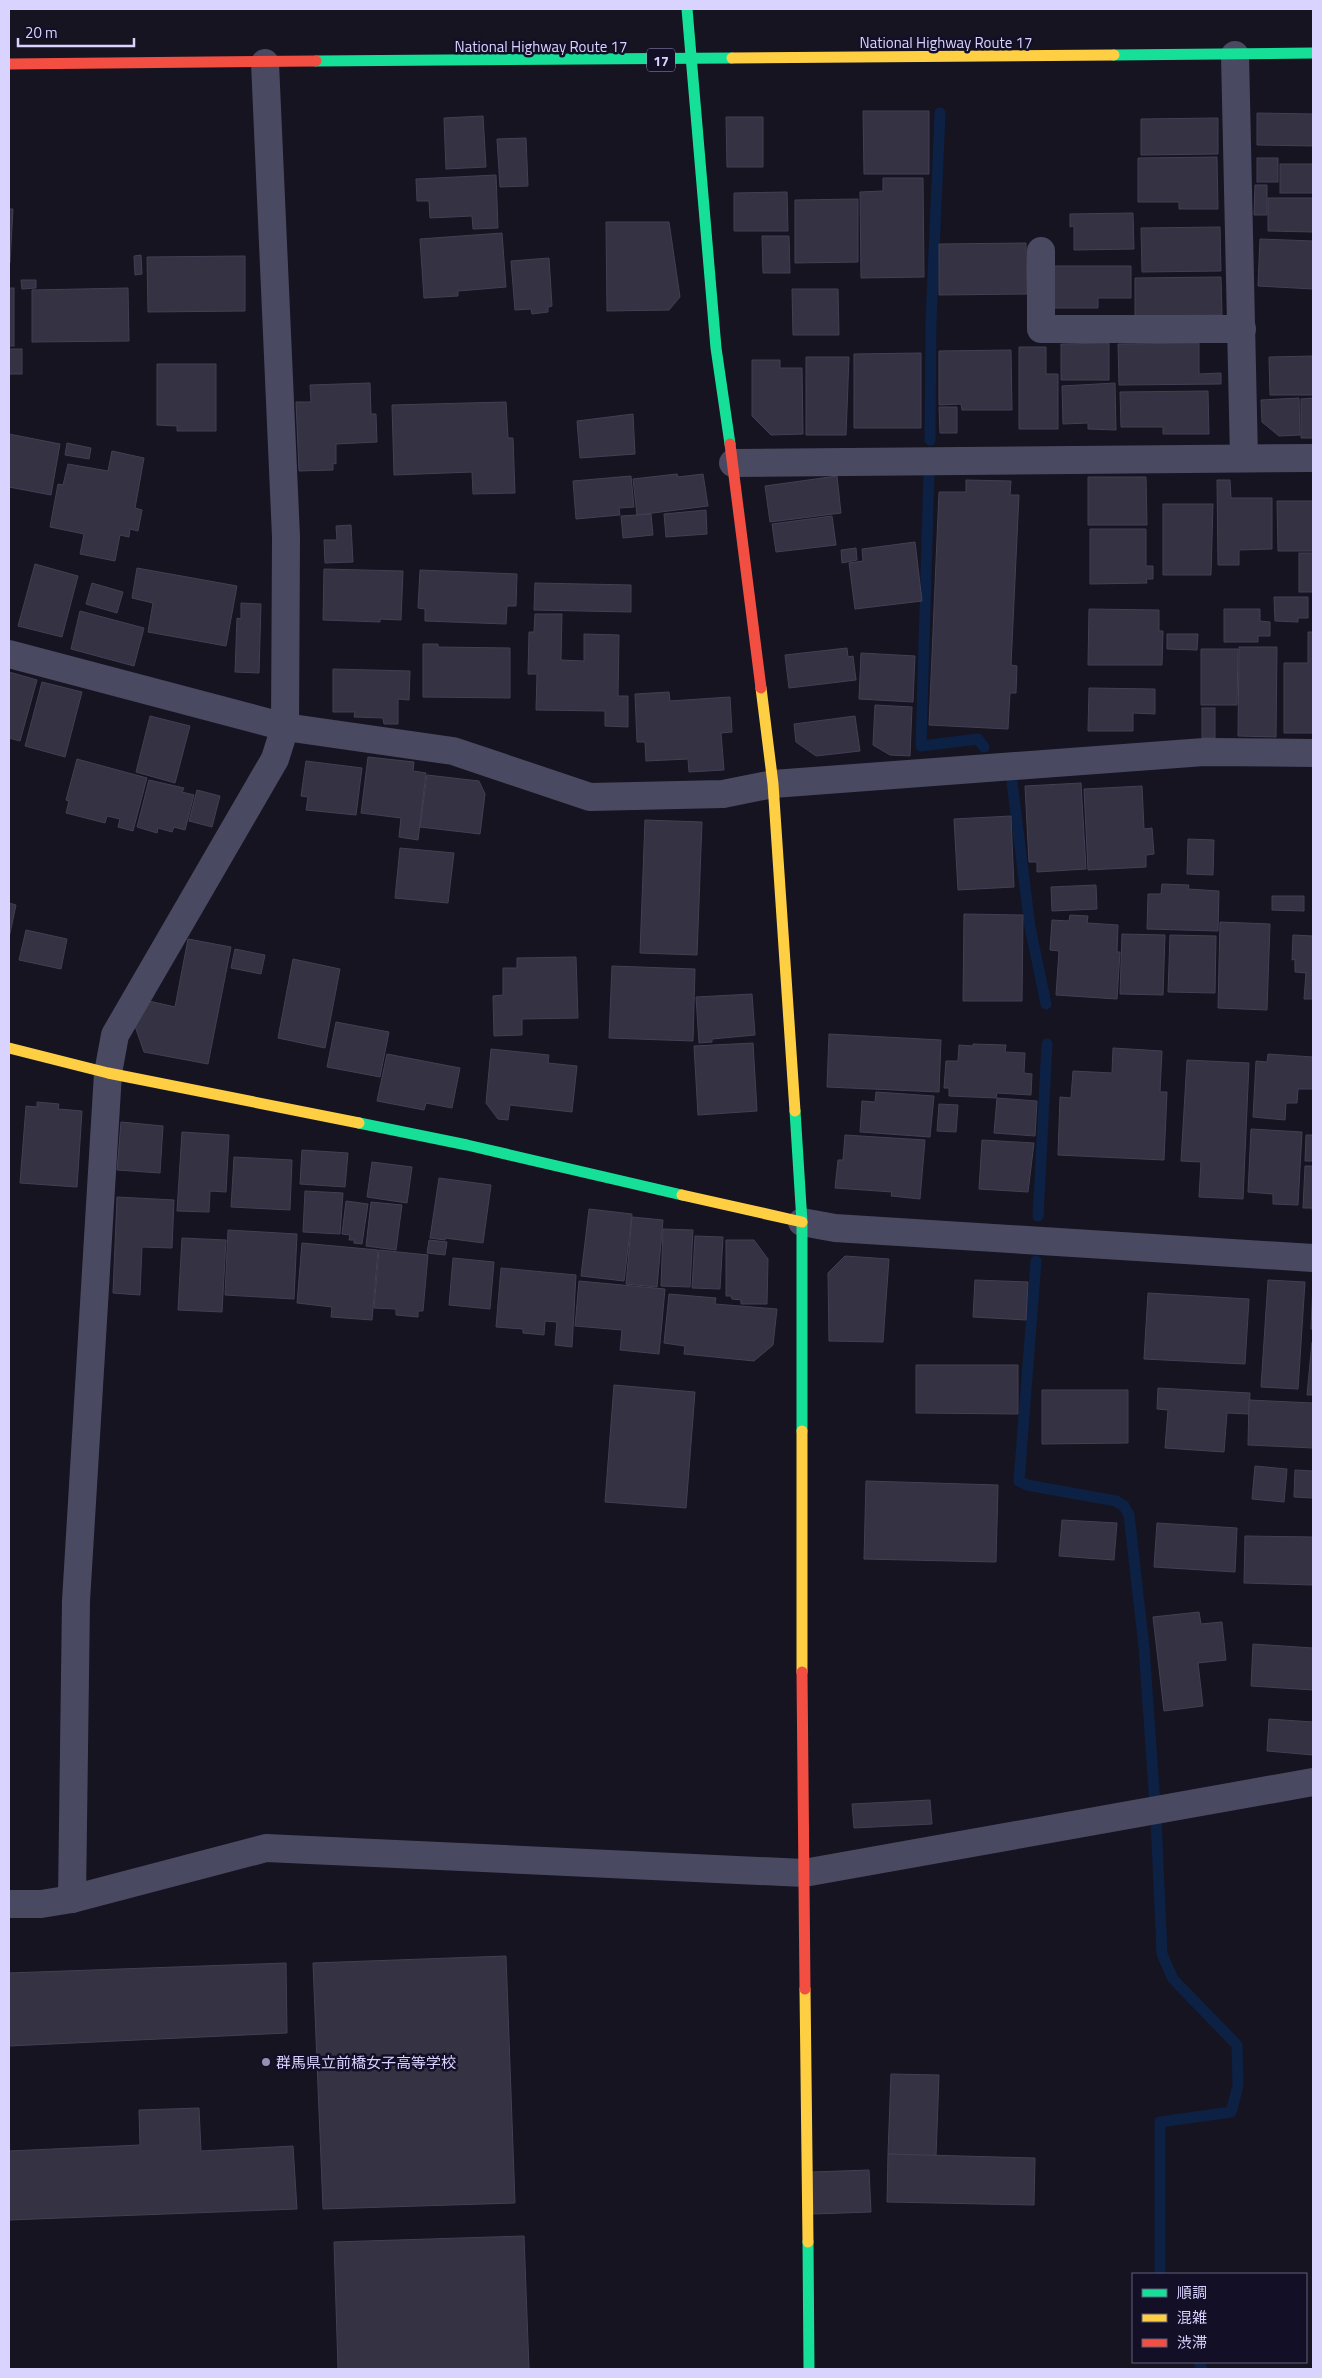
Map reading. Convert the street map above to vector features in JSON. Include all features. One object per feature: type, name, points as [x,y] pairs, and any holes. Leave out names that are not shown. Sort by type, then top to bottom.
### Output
[{"type":"main road","points":[[687,9],[689,60],[716,348],[733,463],[773,784],[802,1222],[804,1873],[809,2369]]},
{"type":"main road","name":"National Highway Route 17","points":[[9,64],[689,60],[1313,53]]},
{"type":"main road","points":[[9,1048],[108,1073],[467,1145],[802,1222]]},
{"type":"street","points":[[1235,55],[1244,458]]},
{"type":"street","points":[[72,1899],[76,1601],[108,1073],[115,1035],[275,759],[285,727],[286,537],[265,63]]},
{"type":"street","points":[[1041,251],[1041,329],[1242,329]]},
{"type":"street","points":[[733,463],[1313,458]]},
{"type":"street","points":[[9,654],[285,727],[453,751],[590,797],[723,794],[773,784],[1204,752],[1313,753]]},
{"type":"street","points":[[802,1222],[835,1228],[1313,1258]]},
{"type":"street","points":[[9,1904],[41,1904],[72,1899],[266,1848],[804,1873],[1313,1782]]},
{"type":"building","points":[[863,111],[929,111],[929,174],[864,174]]},
{"type":"building","points":[[1257,113],[1313,114],[1313,146],[1257,145]]},
{"type":"building","points":[[483,116],[486,167],[446,169],[444,118]]},
{"type":"building","points":[[726,117],[763,117],[763,167],[727,167]]},
{"type":"building","points":[[1218,118],[1218,154],[1141,155],[1141,119]]},
{"type":"building","points":[[526,138],[528,186],[500,187],[497,139]]},
{"type":"building","points":[[1217,157],[1218,209],[1179,209],[1179,202],[1138,202],[1138,158]]},
{"type":"building","points":[[1257,158],[1278,158],[1278,182],[1257,182]]},
{"type":"building","points":[[1280,164],[1313,164],[1313,193],[1280,193]]},
{"type":"building","points":[[496,175],[498,228],[473,229],[472,216],[430,218],[429,201],[417,201],[416,179]]},
{"type":"building","points":[[883,178],[923,178],[924,277],[861,278],[860,192],[883,191]]},
{"type":"building","points":[[1255,185],[1267,185],[1267,215],[1254,215]]},
{"type":"building","points":[[787,192],[788,231],[734,231],[734,193]]},
{"type":"building","points":[[1268,198],[1313,198],[1313,232],[1268,231]]},
{"type":"building","points":[[858,199],[858,262],[795,263],[795,200]]},
{"type":"building","points":[[9,209],[13,209],[10,263],[9,263]]},
{"type":"building","points":[[1133,213],[1134,249],[1074,250],[1074,226],[1070,227],[1070,214]]},
{"type":"building","points":[[606,222],[669,222],[680,297],[669,310],[607,311]]},
{"type":"building","points":[[1220,227],[1221,271],[1142,272],[1141,228]]},
{"type":"building","points":[[502,233],[506,287],[458,291],[458,296],[424,298],[420,239]]},
{"type":"building","points":[[762,236],[789,236],[790,273],[763,273]]},
{"type":"building","points":[[1260,239],[1313,241],[1313,289],[1258,286]]},
{"type":"building","points":[[1026,243],[1027,294],[939,295],[939,244]]},
{"type":"building","points":[[141,255],[142,274],[135,275],[134,256]]},
{"type":"building","points":[[245,256],[245,311],[148,312],[147,257]]},
{"type":"building","points":[[549,258],[552,306],[548,307],[548,312],[532,314],[531,309],[515,310],[511,261]]},
{"type":"building","points":[[1054,266],[1131,266],[1131,298],[1098,298],[1098,308],[1054,308]]},
{"type":"building","points":[[1221,277],[1222,315],[1135,316],[1135,278]]},
{"type":"building","points":[[21,280],[36,280],[36,288],[22,289]]},
{"type":"building","points":[[9,288],[14,288],[14,346],[9,346]]},
{"type":"building","points":[[128,288],[129,341],[32,342],[32,290]]},
{"type":"building","points":[[792,289],[838,289],[839,335],[793,335]]},
{"type":"building","points":[[1109,343],[1109,380],[1061,380],[1061,344]]},
{"type":"building","points":[[1199,343],[1199,374],[1221,373],[1221,384],[1119,385],[1118,344]]},
{"type":"building","points":[[1019,347],[1046,347],[1046,374],[1058,374],[1058,429],[1019,429]]},
{"type":"building","points":[[9,349],[22,349],[22,374],[9,374]]},
{"type":"building","points":[[1011,350],[1012,410],[962,410],[961,404],[939,405],[939,351]]},
{"type":"building","points":[[921,353],[921,428],[854,428],[854,354]]},
{"type":"building","points":[[1313,356],[1313,395],[1270,395],[1269,357]]},
{"type":"building","points":[[806,357],[849,357],[846,435],[806,435]]},
{"type":"building","points":[[752,360],[780,360],[780,368],[802,368],[803,434],[771,435],[752,416]]},
{"type":"building","points":[[157,364],[216,364],[216,431],[177,431],[177,426],[157,425]]},
{"type":"building","points":[[370,383],[371,414],[376,414],[377,442],[336,444],[336,464],[333,463],[333,470],[299,471],[296,402],[311,402],[310,385]]},
{"type":"building","points":[[1115,383],[1116,430],[1088,429],[1088,423],[1063,424],[1062,386]]},
{"type":"building","points":[[1208,391],[1209,434],[1163,434],[1163,427],[1121,427],[1120,392]]},
{"type":"building","points":[[1299,398],[1300,435],[1279,436],[1262,422],[1261,400]]},
{"type":"building","points":[[1313,398],[1313,438],[1301,438],[1301,399]]},
{"type":"building","points":[[506,402],[508,438],[513,438],[515,493],[473,494],[472,472],[394,475],[392,405]]},
{"type":"building","points":[[939,407],[957,407],[957,433],[940,433]]},
{"type":"building","points":[[633,414],[635,454],[580,458],[577,421]]},
{"type":"building","points":[[9,434],[60,444],[51,495],[9,487]]},
{"type":"building","points":[[67,443],[91,448],[89,459],[65,455]]},
{"type":"building","points":[[112,451],[144,458],[135,508],[142,510],[138,531],[130,529],[129,537],[120,535],[115,561],[80,554],[84,534],[50,527],[58,484],[63,485],[68,464],[108,471]]},
{"type":"building","points":[[677,474],[678,477],[703,474],[708,506],[637,515],[633,479]]},
{"type":"building","points":[[631,476],[634,507],[619,508],[620,515],[576,519],[573,481]]},
{"type":"building","points":[[837,476],[841,513],[770,522],[765,486]]},
{"type":"building","points":[[1088,477],[1146,477],[1147,525],[1088,525]]},
{"type":"building","points":[[966,480],[1011,481],[1010,495],[1019,495],[1011,665],[1017,666],[1016,693],[1010,693],[1008,729],[929,725],[939,492],[966,492]]},
{"type":"building","points":[[1217,480],[1230,480],[1231,498],[1272,498],[1272,549],[1239,550],[1239,565],[1218,565]]},
{"type":"building","points":[[1277,501],[1313,501],[1313,551],[1278,551]]},
{"type":"building","points":[[1163,504],[1213,504],[1211,575],[1163,575]]},
{"type":"building","points":[[706,510],[707,534],[666,537],[664,514]]},
{"type":"building","points":[[651,514],[653,535],[623,538],[621,516]]},
{"type":"building","points":[[832,516],[836,545],[776,552],[772,524]]},
{"type":"building","points":[[351,525],[353,562],[325,563],[324,540],[337,540],[336,526]]},
{"type":"building","points":[[1090,529],[1146,529],[1146,566],[1153,566],[1153,579],[1146,579],[1147,583],[1090,584]]},
{"type":"building","points":[[915,542],[922,601],[855,609],[849,563],[863,561],[862,549]]},
{"type":"building","points":[[856,548],[857,560],[842,563],[841,550]]},
{"type":"building","points":[[1299,553],[1313,553],[1313,592],[1299,592]]},
{"type":"building","points":[[35,564],[78,576],[62,637],[18,626]]},
{"type":"building","points":[[137,568],[237,586],[226,646],[148,632],[153,603],[132,598]]},
{"type":"building","points":[[324,569],[403,571],[401,620],[380,619],[380,622],[323,620]]},
{"type":"building","points":[[420,570],[517,574],[516,606],[507,606],[506,624],[425,621],[425,609],[418,608]]},
{"type":"building","points":[[92,583],[123,592],[117,613],[86,604]]},
{"type":"building","points":[[535,583],[631,585],[631,612],[534,610]]},
{"type":"building","points":[[1274,597],[1308,597],[1308,618],[1298,618],[1298,622],[1275,621]]},
{"type":"building","points":[[241,603],[261,604],[259,673],[235,672],[237,618],[241,619]]},
{"type":"building","points":[[1089,609],[1159,610],[1159,631],[1163,631],[1162,665],[1088,665]]},
{"type":"building","points":[[1224,609],[1260,609],[1260,621],[1270,622],[1270,636],[1258,636],[1258,642],[1224,642]]},
{"type":"building","points":[[80,611],[144,628],[134,666],[71,649]]},
{"type":"building","points":[[535,614],[562,614],[561,660],[584,661],[584,634],[619,635],[618,696],[628,696],[628,727],[605,726],[605,711],[536,710],[537,674],[528,674],[529,632],[534,632]]},
{"type":"building","points":[[1308,632],[1313,632],[1313,733],[1284,733],[1284,663],[1308,663]]},
{"type":"building","points":[[1167,634],[1198,634],[1197,650],[1167,649]]},
{"type":"building","points":[[423,644],[438,644],[438,647],[510,648],[510,698],[423,697]]},
{"type":"building","points":[[1239,647],[1277,647],[1276,737],[1238,736]]},
{"type":"building","points":[[847,648],[848,657],[853,656],[856,680],[789,688],[785,655]]},
{"type":"building","points":[[1201,649],[1238,649],[1237,705],[1201,705]]},
{"type":"building","points":[[861,653],[915,656],[913,702],[859,699]]},
{"type":"building","points":[[333,669],[410,671],[409,700],[398,699],[398,724],[384,724],[383,718],[354,717],[355,712],[333,712]]},
{"type":"building","points":[[9,672],[37,680],[20,741],[9,738]]},
{"type":"building","points":[[42,682],[82,692],[65,757],[25,746]]},
{"type":"building","points":[[1089,688],[1155,689],[1155,714],[1133,713],[1133,731],[1088,731]]},
{"type":"building","points":[[669,692],[670,701],[730,697],[732,732],[721,733],[724,770],[689,772],[688,759],[646,761],[645,742],[637,742],[635,694]]},
{"type":"building","points":[[875,705],[912,707],[910,756],[890,755],[873,745]]},
{"type":"building","points":[[1202,708],[1215,708],[1215,738],[1202,738]]},
{"type":"building","points":[[150,716],[190,726],[175,783],[136,772]]},
{"type":"building","points":[[855,716],[860,751],[816,756],[796,742],[794,724]]},
{"type":"building","points":[[368,757],[414,762],[413,771],[426,773],[418,840],[399,837],[401,818],[361,813]]},
{"type":"building","points":[[77,759],[147,778],[133,831],[118,827],[120,819],[107,816],[105,823],[66,813],[69,801],[66,800]]},
{"type":"building","points":[[306,761],[362,768],[356,815],[306,810],[308,797],[301,796]]},
{"type":"building","points":[[427,775],[479,781],[485,794],[480,834],[420,827]]},
{"type":"building","points":[[149,780],[184,788],[182,792],[194,795],[185,830],[174,827],[172,832],[158,828],[157,833],[137,827]]},
{"type":"building","points":[[1081,783],[1086,869],[1037,872],[1037,862],[1029,862],[1025,786]]},
{"type":"building","points":[[1142,786],[1144,829],[1152,828],[1154,854],[1146,855],[1146,867],[1088,870],[1084,789]]},
{"type":"building","points":[[197,790],[220,796],[212,827],[189,821]]},
{"type":"building","points":[[1011,816],[1014,887],[958,890],[954,819]]},
{"type":"building","points":[[645,820],[702,822],[697,955],[640,953]]},
{"type":"building","points":[[1188,839],[1214,840],[1213,875],[1187,874]]},
{"type":"building","points":[[400,848],[454,853],[448,903],[395,898]]},
{"type":"building","points":[[1162,884],[1189,885],[1188,889],[1219,891],[1218,931],[1147,929],[1148,894],[1161,894]]},
{"type":"building","points":[[1096,885],[1097,909],[1052,911],[1051,887]]},
{"type":"building","points":[[1272,896],[1304,896],[1304,911],[1272,910]]},
{"type":"building","points":[[9,903],[16,905],[9,938]]},
{"type":"building","points":[[964,914],[1023,915],[1022,1001],[963,1001]]},
{"type":"building","points":[[1070,915],[1088,916],[1087,923],[1118,925],[1117,952],[1120,952],[1117,999],[1056,995],[1059,951],[1050,950],[1052,920],[1069,921]]},
{"type":"building","points":[[1220,922],[1270,924],[1267,1010],[1218,1008]]},
{"type":"building","points":[[26,930],[67,939],[61,969],[19,960]]},
{"type":"building","points":[[1122,934],[1165,935],[1163,995],[1120,994]]},
{"type":"building","points":[[1170,935],[1216,936],[1215,993],[1168,992]]},
{"type":"building","points":[[1293,935],[1313,936],[1313,999],[1304,999],[1306,973],[1295,972],[1295,959],[1292,960]]},
{"type":"building","points":[[188,939],[231,947],[208,1064],[144,1052],[135,1026],[149,1001],[175,1007]]},
{"type":"building","points":[[235,949],[265,955],[261,974],[231,968]]},
{"type":"building","points":[[576,957],[578,1018],[522,1019],[522,1035],[494,1036],[493,996],[503,995],[503,968],[517,968],[517,958]]},
{"type":"building","points":[[293,959],[340,969],[325,1048],[278,1038]]},
{"type":"building","points":[[612,966],[695,969],[693,1041],[609,1038]]},
{"type":"building","points":[[752,994],[755,1035],[712,1039],[712,1042],[699,1043],[696,997]]},
{"type":"building","points":[[336,1022],[389,1032],[380,1077],[327,1067]]},
{"type":"building","points":[[829,1034],[941,1040],[939,1092],[827,1087]]},
{"type":"building","points":[[753,1043],[757,1111],[698,1115],[694,1046]]},
{"type":"building","points":[[973,1044],[1006,1045],[1005,1052],[1025,1053],[1024,1073],[1032,1074],[1031,1095],[997,1093],[996,1098],[949,1096],[949,1088],[944,1088],[946,1061],[958,1061],[959,1045],[973,1046]]},
{"type":"building","points":[[1113,1048],[1162,1051],[1160,1092],[1167,1092],[1164,1160],[1058,1155],[1060,1097],[1071,1098],[1073,1071],[1112,1073]]},
{"type":"building","points":[[491,1049],[549,1055],[548,1063],[577,1066],[572,1112],[510,1105],[508,1120],[498,1119],[486,1103]]},
{"type":"building","points":[[387,1054],[460,1068],[452,1108],[426,1103],[424,1110],[377,1101]]},
{"type":"building","points":[[1268,1054],[1313,1057],[1313,1089],[1298,1089],[1297,1103],[1286,1103],[1285,1120],[1253,1117],[1256,1061],[1267,1062]]},
{"type":"building","points":[[1187,1060],[1249,1063],[1243,1199],[1199,1197],[1201,1162],[1181,1161]]},
{"type":"building","points":[[876,1092],[934,1096],[930,1137],[860,1132],[862,1101],[875,1102]]},
{"type":"building","points":[[997,1098],[1037,1101],[1035,1136],[994,1133]]},
{"type":"building","points":[[37,1102],[59,1104],[58,1109],[82,1111],[77,1187],[20,1183],[26,1106],[37,1107]]},
{"type":"building","points":[[939,1104],[958,1105],[956,1132],[937,1131]]},
{"type":"building","points":[[121,1122],[163,1126],[160,1173],[117,1170]]},
{"type":"building","points":[[1251,1129],[1302,1132],[1298,1205],[1273,1204],[1273,1194],[1248,1192]]},
{"type":"building","points":[[182,1132],[229,1135],[226,1192],[210,1191],[209,1212],[177,1211]]},
{"type":"building","points":[[845,1135],[925,1140],[920,1199],[891,1196],[892,1192],[835,1188],[838,1160],[843,1160]]},
{"type":"building","points":[[1306,1135],[1313,1135],[1313,1161],[1305,1161]]},
{"type":"building","points":[[982,1140],[1034,1143],[1028,1192],[979,1189]]},
{"type":"building","points":[[302,1150],[348,1153],[345,1187],[300,1184]]},
{"type":"building","points":[[234,1157],[292,1160],[290,1210],[231,1207]]},
{"type":"building","points":[[372,1162],[412,1167],[407,1203],[367,1197]]},
{"type":"building","points":[[1305,1166],[1313,1166],[1313,1215],[1312,1208],[1303,1208]]},
{"type":"building","points":[[439,1178],[491,1185],[483,1243],[430,1238]]},
{"type":"building","points":[[305,1191],[343,1193],[340,1234],[303,1232]]},
{"type":"building","points":[[117,1197],[174,1200],[172,1248],[142,1247],[140,1295],[113,1293]]},
{"type":"building","points":[[346,1201],[368,1204],[362,1244],[349,1240],[350,1235],[342,1234]]},
{"type":"building","points":[[371,1202],[402,1205],[396,1250],[366,1246]]},
{"type":"building","points":[[589,1209],[632,1214],[624,1281],[581,1276]]},
{"type":"building","points":[[632,1217],[663,1220],[657,1287],[626,1284]]},
{"type":"building","points":[[663,1229],[693,1230],[690,1287],[661,1286]]},
{"type":"building","points":[[228,1230],[297,1234],[294,1299],[225,1295]]},
{"type":"building","points":[[695,1236],[723,1237],[720,1289],[692,1288]]},
{"type":"building","points":[[182,1238],[226,1240],[222,1312],[178,1310]]},
{"type":"building","points":[[429,1240],[447,1242],[445,1255],[427,1253]]},
{"type":"building","points":[[726,1240],[754,1240],[768,1259],[767,1304],[741,1304],[741,1300],[726,1296]]},
{"type":"building","points":[[302,1243],[378,1250],[372,1320],[331,1317],[332,1307],[297,1303]]},
{"type":"building","points":[[379,1250],[428,1255],[423,1311],[418,1311],[418,1317],[396,1315],[396,1309],[374,1308]]},
{"type":"building","points":[[845,1256],[889,1259],[883,1342],[829,1341],[828,1273]]},
{"type":"building","points":[[453,1258],[494,1262],[490,1309],[449,1305]]},
{"type":"building","points":[[501,1268],[576,1275],[572,1347],[555,1345],[557,1322],[545,1321],[544,1335],[523,1333],[523,1329],[496,1327]]},
{"type":"building","points":[[975,1280],[1028,1282],[1026,1320],[973,1317]]},
{"type":"building","points":[[1268,1280],[1305,1282],[1298,1389],[1261,1387]]},
{"type":"building","points":[[579,1281],[665,1289],[659,1354],[620,1350],[622,1330],[575,1326]]},
{"type":"building","points":[[1313,1282],[1313,1329],[1311,1329]]},
{"type":"building","points":[[1148,1293],[1249,1299],[1245,1364],[1144,1359]]},
{"type":"building","points":[[669,1294],[716,1298],[715,1304],[777,1309],[773,1345],[754,1361],[684,1354],[685,1346],[664,1343]]},
{"type":"building","points":[[1312,1342],[1313,1395],[1307,1395]]},
{"type":"building","points":[[916,1365],[1018,1365],[1018,1414],[916,1413]]},
{"type":"building","points":[[614,1385],[695,1392],[686,1508],[605,1502]]},
{"type":"building","points":[[1158,1388],[1250,1393],[1249,1414],[1227,1413],[1224,1452],[1165,1448],[1168,1410],[1157,1409]]},
{"type":"building","points":[[1042,1390],[1128,1390],[1128,1443],[1042,1444]]},
{"type":"building","points":[[1249,1400],[1313,1403],[1313,1448],[1248,1445]]},
{"type":"building","points":[[1255,1466],[1287,1469],[1284,1502],[1252,1499]]},
{"type":"building","points":[[1295,1470],[1313,1471],[1313,1498],[1294,1497]]},
{"type":"building","points":[[866,1481],[998,1485],[996,1562],[864,1559]]},
{"type":"building","points":[[1062,1520],[1117,1523],[1114,1560],[1059,1556]]},
{"type":"building","points":[[1157,1523],[1237,1528],[1235,1572],[1154,1567]]},
{"type":"building","points":[[1245,1536],[1313,1537],[1313,1585],[1244,1583]]},
{"type":"building","points":[[1199,1612],[1201,1624],[1222,1622],[1226,1660],[1198,1663],[1203,1706],[1164,1711],[1153,1617]]},
{"type":"building","points":[[1253,1644],[1313,1648],[1313,1690],[1251,1686]]},
{"type":"building","points":[[1269,1719],[1313,1722],[1313,1755],[1267,1751]]},
{"type":"building","points":[[930,1800],[932,1824],[854,1828],[852,1804]]},
{"type":"building","points":[[506,1956],[515,2203],[323,2209],[313,1963]]},
{"type":"building","points":[[286,1963],[287,2033],[9,2046],[9,1973]]},
{"type":"building","points":[[891,2074],[939,2075],[936,2156],[888,2154]]},
{"type":"building","points":[[199,2108],[201,2151],[293,2146],[297,2209],[9,2220],[9,2151],[140,2145],[139,2110]]},
{"type":"building","points":[[888,2154],[1035,2158],[1034,2205],[887,2202]]},
{"type":"building","points":[[869,2170],[871,2212],[813,2214],[812,2172]]},
{"type":"building","points":[[524,2236],[529,2369],[338,2369],[334,2242]]},
{"type":"waterway","points":[[930,440],[931,322],[940,113]]},
{"type":"waterway","points":[[929,472],[921,746],[978,739],[984,747]]},
{"type":"waterway","points":[[1012,782],[1030,927],[1046,1004]]},
{"type":"waterway","points":[[1038,1216],[1047,1044]]},
{"type":"waterway","points":[[1036,1261],[1019,1481],[1027,1485],[1116,1501],[1124,1506],[1129,1515],[1144,1647],[1156,1819],[1162,1954],[1173,1979],[1237,2045],[1238,2086],[1231,2112],[1160,2122],[1160,2273]]},
{"type":"waterway","points":[[1199,2363],[1202,2369]]},
{"type":"traffic: fast","points":[[687,9],[716,348],[730,444]]},
{"type":"traffic: fast","points":[[1114,55],[1313,53]]},
{"type":"traffic: fast","points":[[316,61],[732,58]]},
{"type":"traffic: fast","points":[[795,1111],[802,1222],[802,1431]]},
{"type":"traffic: fast","points":[[359,1123],[467,1145],[682,1195]]},
{"type":"traffic: fast","points":[[808,2242],[809,2369]]},
{"type":"traffic: slow","points":[[732,58],[1114,55]]},
{"type":"traffic: slow","points":[[761,688],[773,784],[795,1111]]},
{"type":"traffic: slow","points":[[9,1048],[108,1073],[359,1123]]},
{"type":"traffic: slow","points":[[682,1195],[802,1222]]},
{"type":"traffic: slow","points":[[802,1431],[802,1672]]},
{"type":"traffic: slow","points":[[805,1989],[808,2242]]},
{"type":"traffic: jam","points":[[9,64],[316,61]]},
{"type":"traffic: jam","points":[[730,444],[761,688]]},
{"type":"traffic: jam","points":[[802,1672],[805,1989]]},
{"type":"place","name":"群馬県立前橋女子高等学校","points":[[266,2062]]}]
